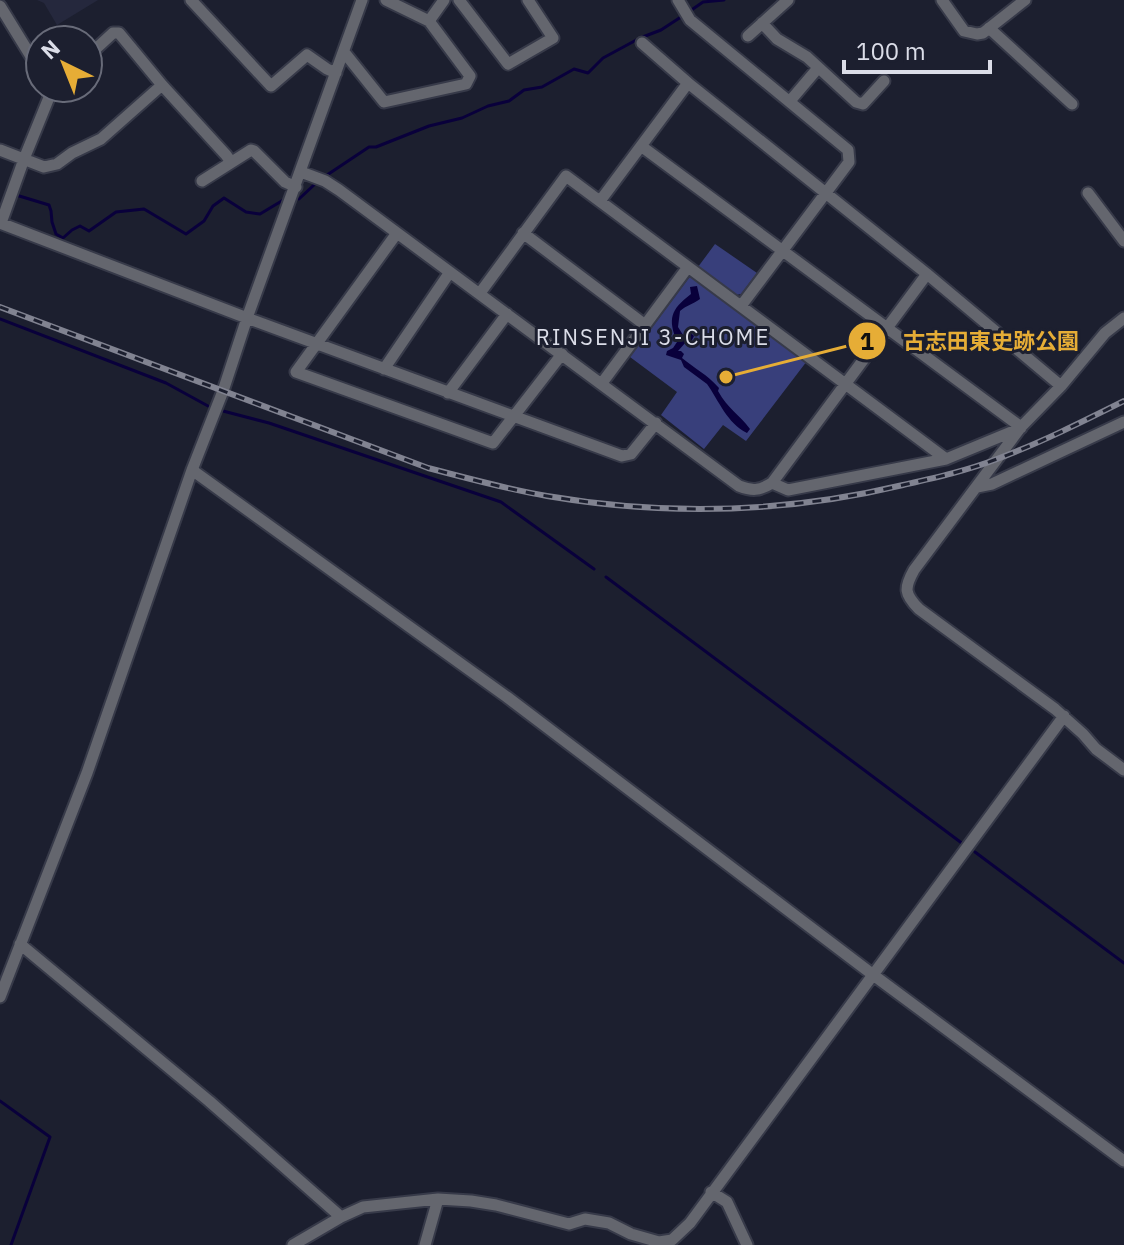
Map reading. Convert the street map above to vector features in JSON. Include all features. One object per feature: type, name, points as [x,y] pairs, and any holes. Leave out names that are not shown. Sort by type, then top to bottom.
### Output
[{"type":"street","points":[[191,0],[271,86],[307,55],[336,73]]},
{"type":"street","points":[[0,997],[87,773],[192,470],[362,0]]},
{"type":"street","points":[[344,52],[384,102],[466,84],[470,76],[429,21],[386,0]]},
{"type":"street","points":[[429,21],[444,0]]},
{"type":"street","points":[[459,0],[508,64],[553,38],[528,0]]},
{"type":"street","points":[[678,0],[690,20],[848,150],[849,162],[741,306]]},
{"type":"street","points":[[748,36],[788,0]]},
{"type":"street","points":[[942,0],[964,31],[977,34],[983,33],[1025,0]]},
{"type":"street","points":[[0,6],[24,45]]},
{"type":"street","points":[[762,23],[777,39],[807,57],[856,102],[863,104],[884,81]]},
{"type":"street","points":[[989,28],[1072,104]]},
{"type":"street","points":[[104,41],[113,33],[119,33],[231,162]]},
{"type":"street","points":[[642,43],[1061,386]]},
{"type":"street","points":[[790,101],[818,68]]},
{"type":"street","points":[[600,201],[688,83]]},
{"type":"street","points":[[0,150],[44,167],[57,164],[101,139],[162,85]]},
{"type":"street","points":[[48,104],[0,223],[316,344],[622,456],[631,454],[656,423]]},
{"type":"street","points":[[641,146],[1021,427]]},
{"type":"street","points":[[202,181],[254,151],[285,182],[296,187]]},
{"type":"street","points":[[301,172],[339,190],[739,486],[751,491],[763,489],[772,483],[927,274]]},
{"type":"street","points":[[480,293],[566,176],[946,459]]},
{"type":"street","points":[[1088,193],[1124,241]]},
{"type":"street","points":[[397,233],[296,372],[493,443],[562,354]]},
{"type":"street","points":[[523,233],[645,325]]},
{"type":"street","points":[[602,383],[688,267]]},
{"type":"street","points":[[384,369],[450,272]]},
{"type":"street","points":[[448,393],[507,314]]},
{"type":"street","points":[[1124,318],[1105,333],[1061,386],[1021,427],[914,570],[907,592],[919,609],[1064,716],[1096,749],[1124,770]]},
{"type":"street","points":[[977,487],[992,484],[1124,422]]},
{"type":"street","points":[[772,483],[788,490],[946,459],[1021,427]]},
{"type":"street","points":[[192,470],[507,697],[1124,1161]]},
{"type":"street","points":[[293,1245],[363,1207],[438,1199],[496,1205],[569,1224],[585,1219],[609,1223],[631,1234],[659,1242],[672,1240],[690,1223],[1064,716]]},
{"type":"street","points":[[20,944],[209,1101],[341,1217]]},
{"type":"street","points":[[711,1192],[727,1202],[747,1245]]},
{"type":"street","points":[[425,1245],[438,1199]]},
{"type":"shaded area","points":[[37,0],[98,0],[59,24],[44,3]]},
{"type":"shaded area","points":[[715,244],[757,273],[741,294],[736,295],[698,267]]},
{"type":"shaded area","points":[[691,275],[807,361],[746,441],[723,425],[704,449],[661,415],[677,392],[630,357]]},
{"type":"shaded area","points":[[697,286],[700,299],[680,311],[678,327],[683,335],[690,332],[694,336],[678,351],[684,354],[682,358],[719,388],[726,402],[750,429],[747,433],[729,418],[707,384],[684,367],[681,360],[666,355],[677,342],[672,327],[675,310],[691,294],[690,287]]},
{"type":"waterway","points":[[690,11],[703,2],[724,0]]},
{"type":"waterway","points":[[327,175],[369,147],[509,101],[524,90],[542,87],[574,69],[588,73],[603,58],[661,30],[684,15]]},
{"type":"waterway","points":[[299,199],[315,184]]},
{"type":"waterway","points":[[16,195],[49,205],[56,234],[63,238],[80,226],[89,231],[116,212],[144,209],[186,234],[204,221],[213,206],[224,198],[246,212],[260,214],[285,199]]},
{"type":"waterway","points":[[0,319],[166,383],[208,406]]},
{"type":"waterway","points":[[223,411],[269,423],[501,502],[594,569]]},
{"type":"waterway","points":[[606,577],[963,844]]},
{"type":"waterway","points":[[975,852],[1124,963]]},
{"type":"waterway","points":[[0,1101],[50,1137],[11,1245]]},
{"type":"railway","points":[[0,307],[428,468],[532,493],[636,507],[770,506],[903,485],[997,459],[1124,401]]},
{"type":"place","name":"古志田東史跡公園","points":[[726,377]]},
{"type":"district","name":"RINSENJI 3-CHOME","points":[[653,336]]}]
